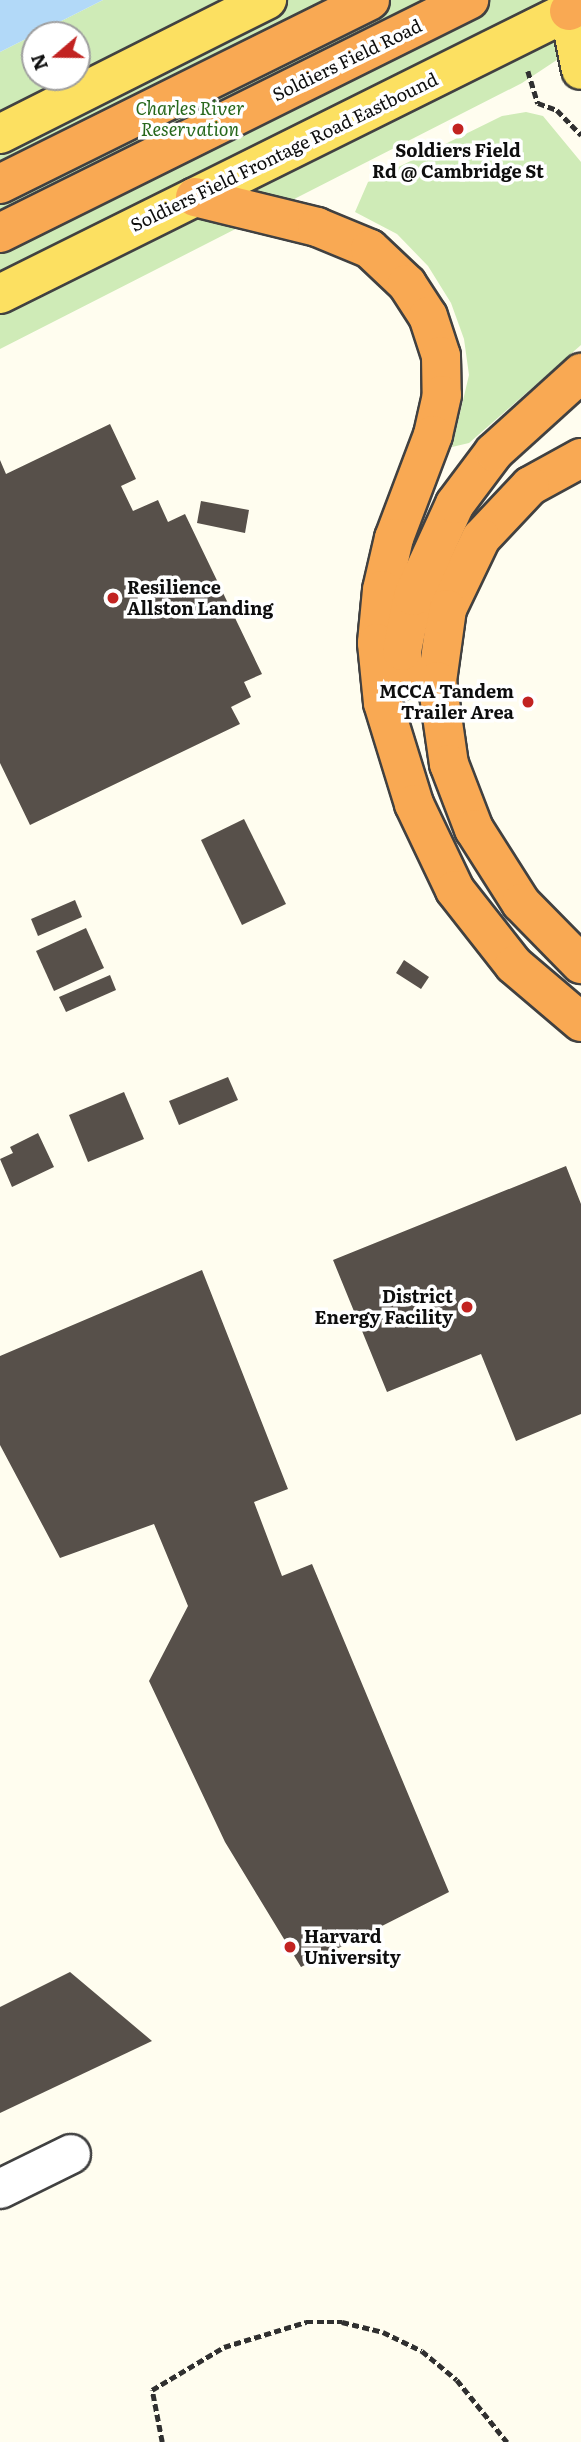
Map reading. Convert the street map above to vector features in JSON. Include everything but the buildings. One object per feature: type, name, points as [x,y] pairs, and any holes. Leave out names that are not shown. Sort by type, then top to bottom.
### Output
[{"type":"highway","points":[[0,184],[370,0]]},
{"type":"highway","name":"Soldiers Field Road","points":[[0,233],[469,0]]},
{"type":"highway","points":[[195,197],[317,227],[370,249],[407,284],[433,327],[443,366],[439,415],[394,538],[377,643],[383,703],[404,773],[439,860],[473,915],[514,965],[581,1022]]},
{"type":"highway","points":[[404,773],[403,643],[413,596],[433,545],[487,460],[581,373]]},
{"type":"highway","points":[[581,458],[530,486],[481,538],[447,609],[437,681],[449,764],[474,829],[521,903],[581,964]]},
{"type":"main road","points":[[0,134],[267,0]]},
{"type":"main road","points":[[572,10],[581,71]]},
{"type":"main road","name":"Soldiers Field Frontage Road Eastbound","points":[[0,294],[572,10]]},
{"type":"lane","points":[[0,2189],[71,2154]]},
{"type":"path","points":[[538,103],[557,110],[581,135]]},
{"type":"path","points":[[162,2442],[152,2390],[225,2347],[306,2322],[342,2322],[383,2332],[422,2351],[457,2380],[507,2442]]},
{"type":"green space","name":"Charles River Reservation","points":[[103,0],[581,0],[581,44],[522,83],[0,349],[0,52],[21,41],[21,91],[91,91],[91,21],[61,21]]},
{"type":"green space","points":[[526,112],[543,116],[581,162],[581,345],[469,443],[452,447],[469,375],[464,339],[451,303],[428,266],[397,234],[355,212],[368,182],[502,116]]},
{"type":"water","points":[[0,0],[103,0],[61,21],[21,21],[21,41],[0,52]]},
{"type":"place","name":"Soldiers Field Rd @ Cambridge St","points":[[458,129]]},
{"type":"place","name":"Resilience Allston Landing","points":[[113,598]]},
{"type":"place","name":"MCCA Tandem Trailer Area","points":[[528,702]]},
{"type":"place","name":"District Energy Facility","points":[[467,1307]]},
{"type":"place","name":"Harvard University","points":[[290,1947]]}]
